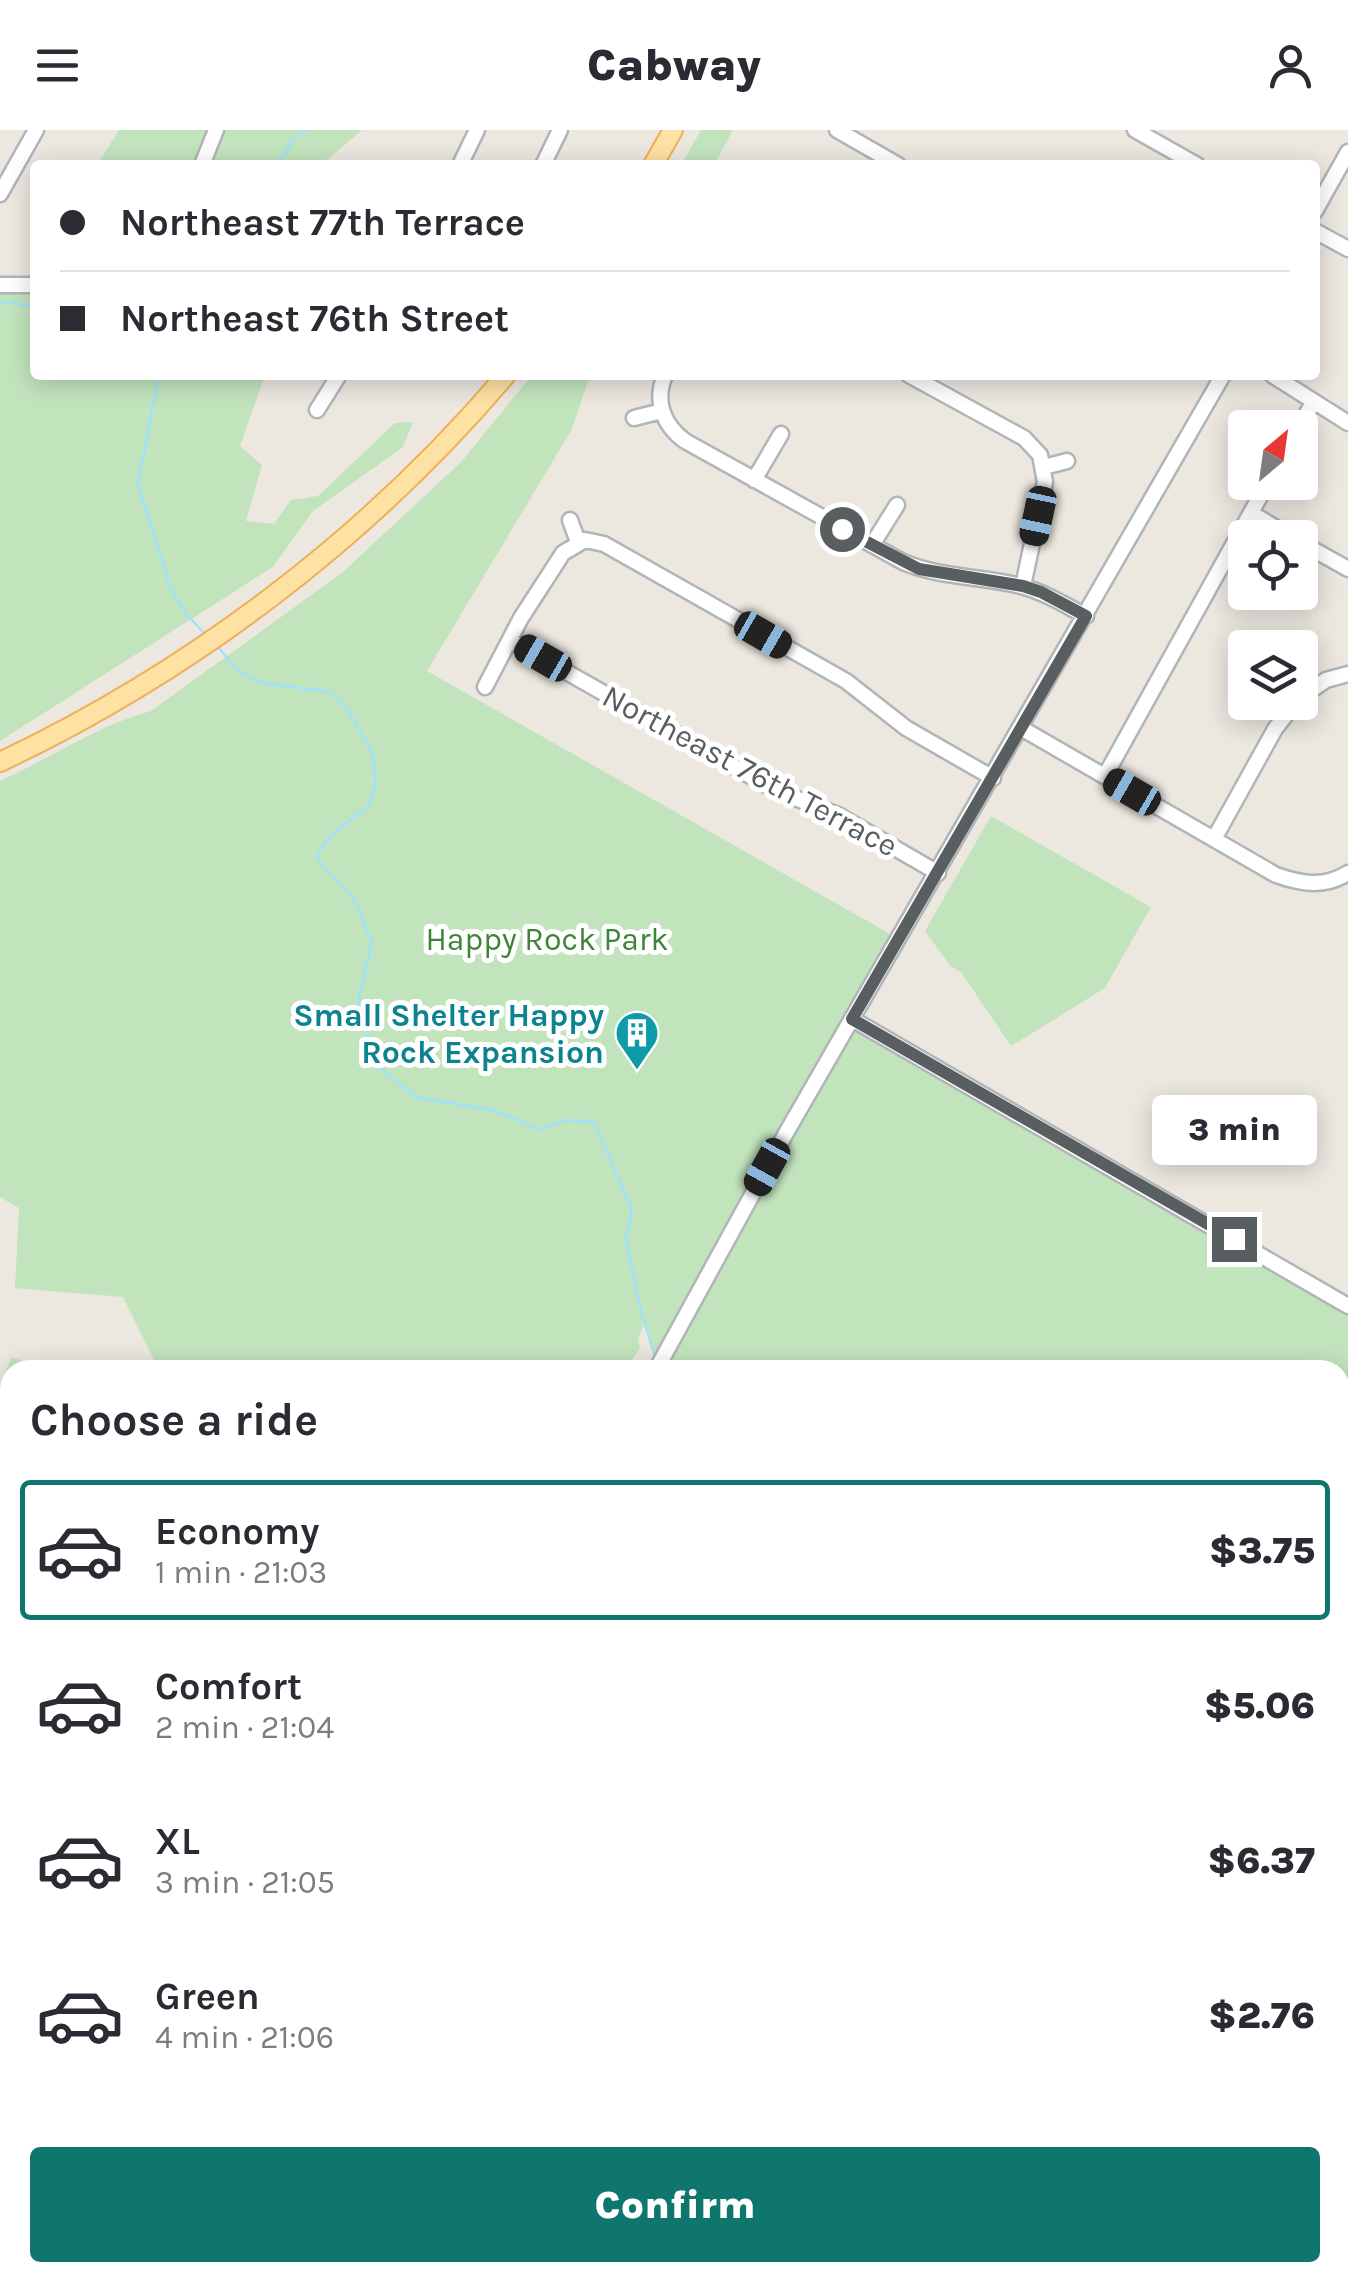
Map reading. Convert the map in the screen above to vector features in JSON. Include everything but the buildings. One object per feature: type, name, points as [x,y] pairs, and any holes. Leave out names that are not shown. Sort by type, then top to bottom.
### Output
[{"type":"main road","points":[[657,160],[673,130]]},
{"type":"main road","points":[[0,762],[155,679],[290,583],[413,473],[468,420],[502,380]]},
{"type":"street","points":[[0,194],[36,130]]},
{"type":"street","points":[[204,160],[216,130]]},
{"type":"street","points":[[462,160],[477,130]]},
{"type":"street","points":[[545,160],[560,130]]},
{"type":"street","points":[[837,130],[889,160]]},
{"type":"street","points":[[1135,130],[1188,160]]},
{"type":"street","points":[[1320,202],[1348,152]]},
{"type":"street","points":[[1320,234],[1348,248]]},
{"type":"street","points":[[0,284],[30,284]]},
{"type":"street","points":[[317,410],[335,380]]},
{"type":"street","points":[[664,380],[662,412],[680,438],[872,546],[919,569],[1023,586],[1086,616]]},
{"type":"street","points":[[917,380],[1024,438],[1040,455],[1045,482],[1023,586]]},
{"type":"street","points":[[661,1360],[852,1019],[1220,380]]},
{"type":"street","points":[[1280,380],[1348,423]]},
{"type":"street","points":[[1309,410],[1313,402]]},
{"type":"street","points":[[634,418],[662,412]]},
{"type":"street","points":[[754,480],[781,434]]},
{"type":"street","points":[[1044,467],[1067,461]]},
{"type":"street","points":[[1105,776],[1258,500]]},
{"type":"street","points":[[872,546],[897,505]]},
{"type":"street","points":[[1250,513],[1262,520]]},
{"type":"street","points":[[570,520],[578,542]]},
{"type":"street","points":[[486,687],[563,553],[578,542],[592,540],[846,681],[906,728],[992,778]]},
{"type":"street","points":[[1318,552],[1348,568]]},
{"type":"street","name":"Northeast 76th Terrace","points":[[510,640],[775,790],[838,815],[938,873]]},
{"type":"street","points":[[1318,686],[1348,674]]},
{"type":"street","points":[[1214,839],[1282,720]]},
{"type":"street","points":[[1021,728],[1276,875],[1297,882],[1327,884],[1348,873]]},
{"type":"street","points":[[852,1019],[1348,1306]]},
{"type":"green space","points":[[119,130],[362,130],[327,160],[100,160]]},
{"type":"green space","points":[[701,130],[733,130],[717,160],[684,160]]},
{"type":"green space","points":[[30,274],[30,380],[263,380],[240,446],[262,465],[246,521],[274,524],[291,500],[318,496],[395,423],[413,422],[403,447],[313,511],[273,567],[0,741],[0,278],[27,278]]},
{"type":"green space","name":"Happy Rock Park","points":[[528,380],[588,380],[572,429],[427,671],[892,935],[843,1020],[1348,1308],[1348,1360],[655,1360],[644,1324],[638,1339],[640,1348],[632,1360],[154,1360],[123,1297],[15,1288],[19,1208],[0,1197],[0,781],[94,733],[151,711],[343,572],[461,462]]},
{"type":"green space","points":[[991,816],[1151,907],[1105,988],[1011,1046],[961,972],[951,967],[925,931]]},
{"type":"waterway","points":[[281,160],[294,138],[307,130]]},
{"type":"waterway","points":[[0,302],[30,305]]},
{"type":"waterway","points":[[158,380],[138,484],[170,587],[186,614],[205,634]]},
{"type":"waterway","points":[[218,647],[237,670],[262,683],[330,692],[349,712],[373,754],[376,785],[369,805],[328,838],[316,858],[354,899],[372,942],[358,1002],[377,1065],[415,1097],[493,1110],[538,1129],[568,1120],[594,1122],[632,1210],[626,1239],[655,1357]]},
{"type":"place","name":"Small Shelter Happy Rock Expansion","points":[[637,1071]]},
{"type":"route","points":[[842,529],[919,569],[1023,586],[1086,616],[852,1019],[1234,1239]]}]
